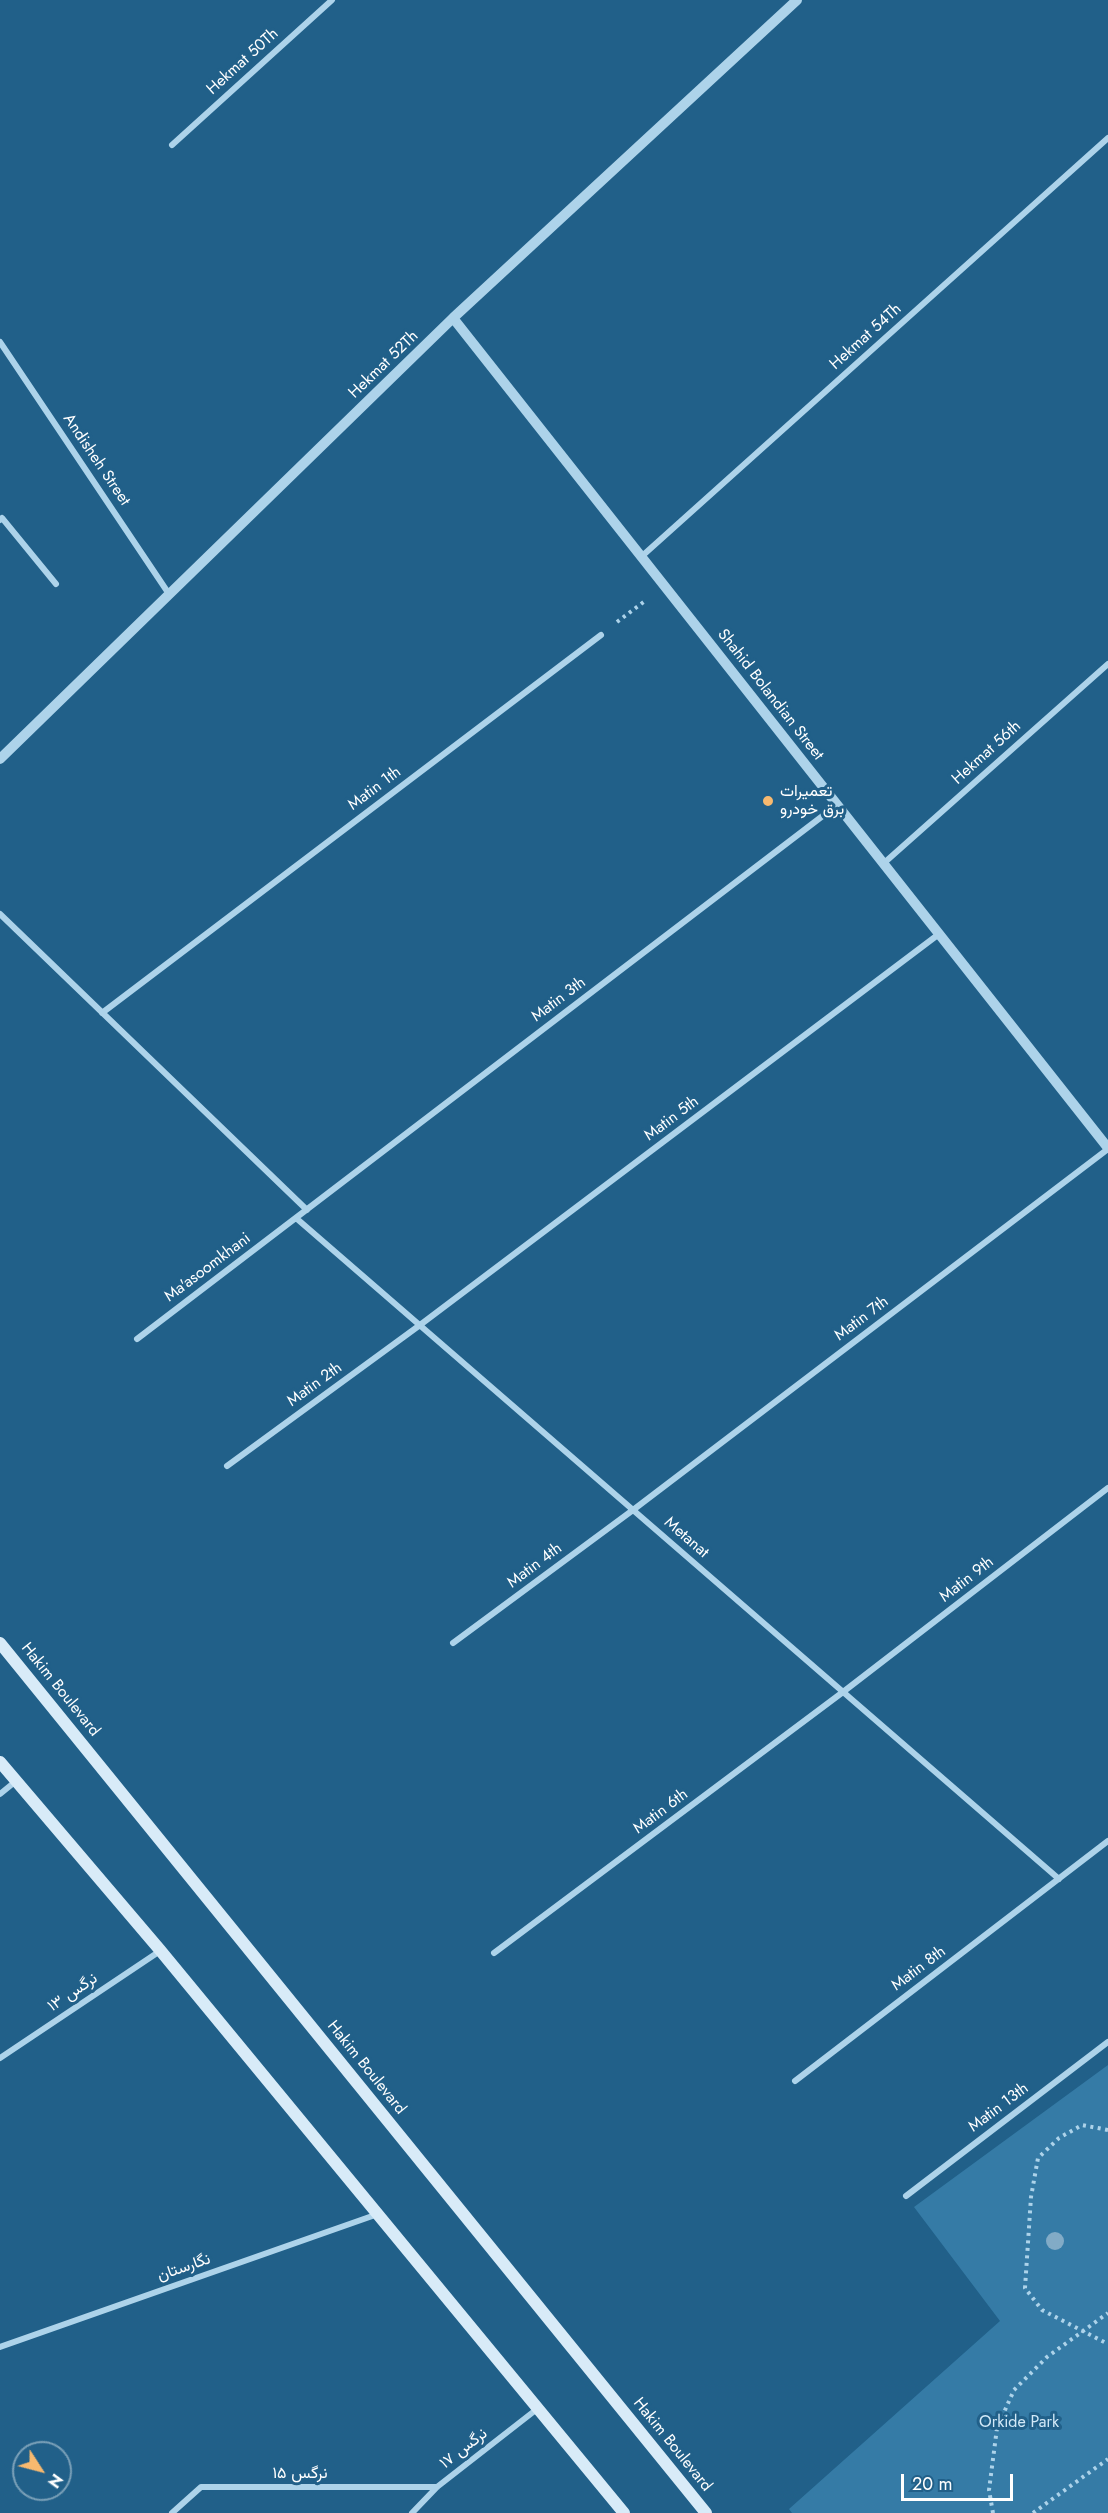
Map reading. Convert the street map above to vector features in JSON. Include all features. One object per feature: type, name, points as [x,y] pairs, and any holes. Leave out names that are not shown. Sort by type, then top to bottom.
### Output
[{"type":"main road","name":"Hakim Boulevard","points":[[0,1643],[706,2513]]},
{"type":"main road","points":[[0,1762],[160,1950],[624,2513]]},
{"type":"street","name":"Hekmat 50Th","points":[[172,145],[332,0]]},
{"type":"street","name":"Hekmat 52Th","points":[[0,759],[453,318],[797,0]]},
{"type":"street","name":"Hekmat 54Th","points":[[641,557],[1108,138]]},
{"type":"street","name":"Shahid Bolandian Street","points":[[453,318],[1108,1148]]},
{"type":"street","name":"Andisheh Street","points":[[0,342],[169,594]]},
{"type":"street","points":[[0,520],[2,518],[56,584]]},
{"type":"street","name":"Matin 1th","points":[[102,1012],[601,635]]},
{"type":"street","name":"Hekmat 56th","points":[[884,863],[1108,664]]},
{"type":"street","name":"Matin 3th","points":[[296,1218],[837,805]]},
{"type":"street","points":[[0,914],[307,1209]]},
{"type":"street","name":"Matin 5th","points":[[420,1325],[939,934]]},
{"type":"street","name":"Matin 7th","points":[[633,1510],[1108,1148]]},
{"type":"street","name":"Metanat","points":[[296,1218],[1059,1879]]},
{"type":"street","name":"Ma'asoomkhani","points":[[137,1339],[296,1218]]},
{"type":"street","name":"Matin 2th","points":[[227,1466],[420,1325]]},
{"type":"street","name":"Matin 9th","points":[[843,1692],[1108,1488]]},
{"type":"street","name":"Matin 4th","points":[[453,1643],[633,1510]]},
{"type":"street","name":"Matin 6th","points":[[494,1953],[843,1692]]},
{"type":"street","points":[[0,1794],[16,1781]]},
{"type":"street","name":"Matin 8th","points":[[795,2080],[1108,1841]]},
{"type":"street","name":"نرگس ۱۳","points":[[0,2058],[160,1950]]},
{"type":"street","name":"Matin 13th","points":[[906,2196],[1108,2042]]},
{"type":"street","name":"نگارستان","points":[[0,2347],[378,2214]]},
{"type":"street","name":"نرگس ۱۷","points":[[412,2513],[437,2487],[537,2409]]},
{"type":"street","name":"نرگس ۱۵","points":[[172,2513],[201,2487],[437,2487]]},
{"type":"path","points":[[601,635],[665,586]]},
{"type":"path","points":[[1108,2130],[1082,2126],[1059,2138],[1038,2158],[1031,2197],[1025,2288],[1042,2310],[1108,2344]]},
{"type":"path","points":[[993,2513],[989,2490],[997,2428],[1014,2390],[1047,2357],[1108,2313]]},
{"type":"path","points":[[1034,2513],[1108,2459]]},
{"type":"green space","name":"Orkide Park","points":[[1108,2065],[1108,2513],[792,2513],[789,2509],[1000,2321],[914,2207]]},
{"type":"place","name":"تعمیرات برق خودرو","points":[[768,801]]}]
